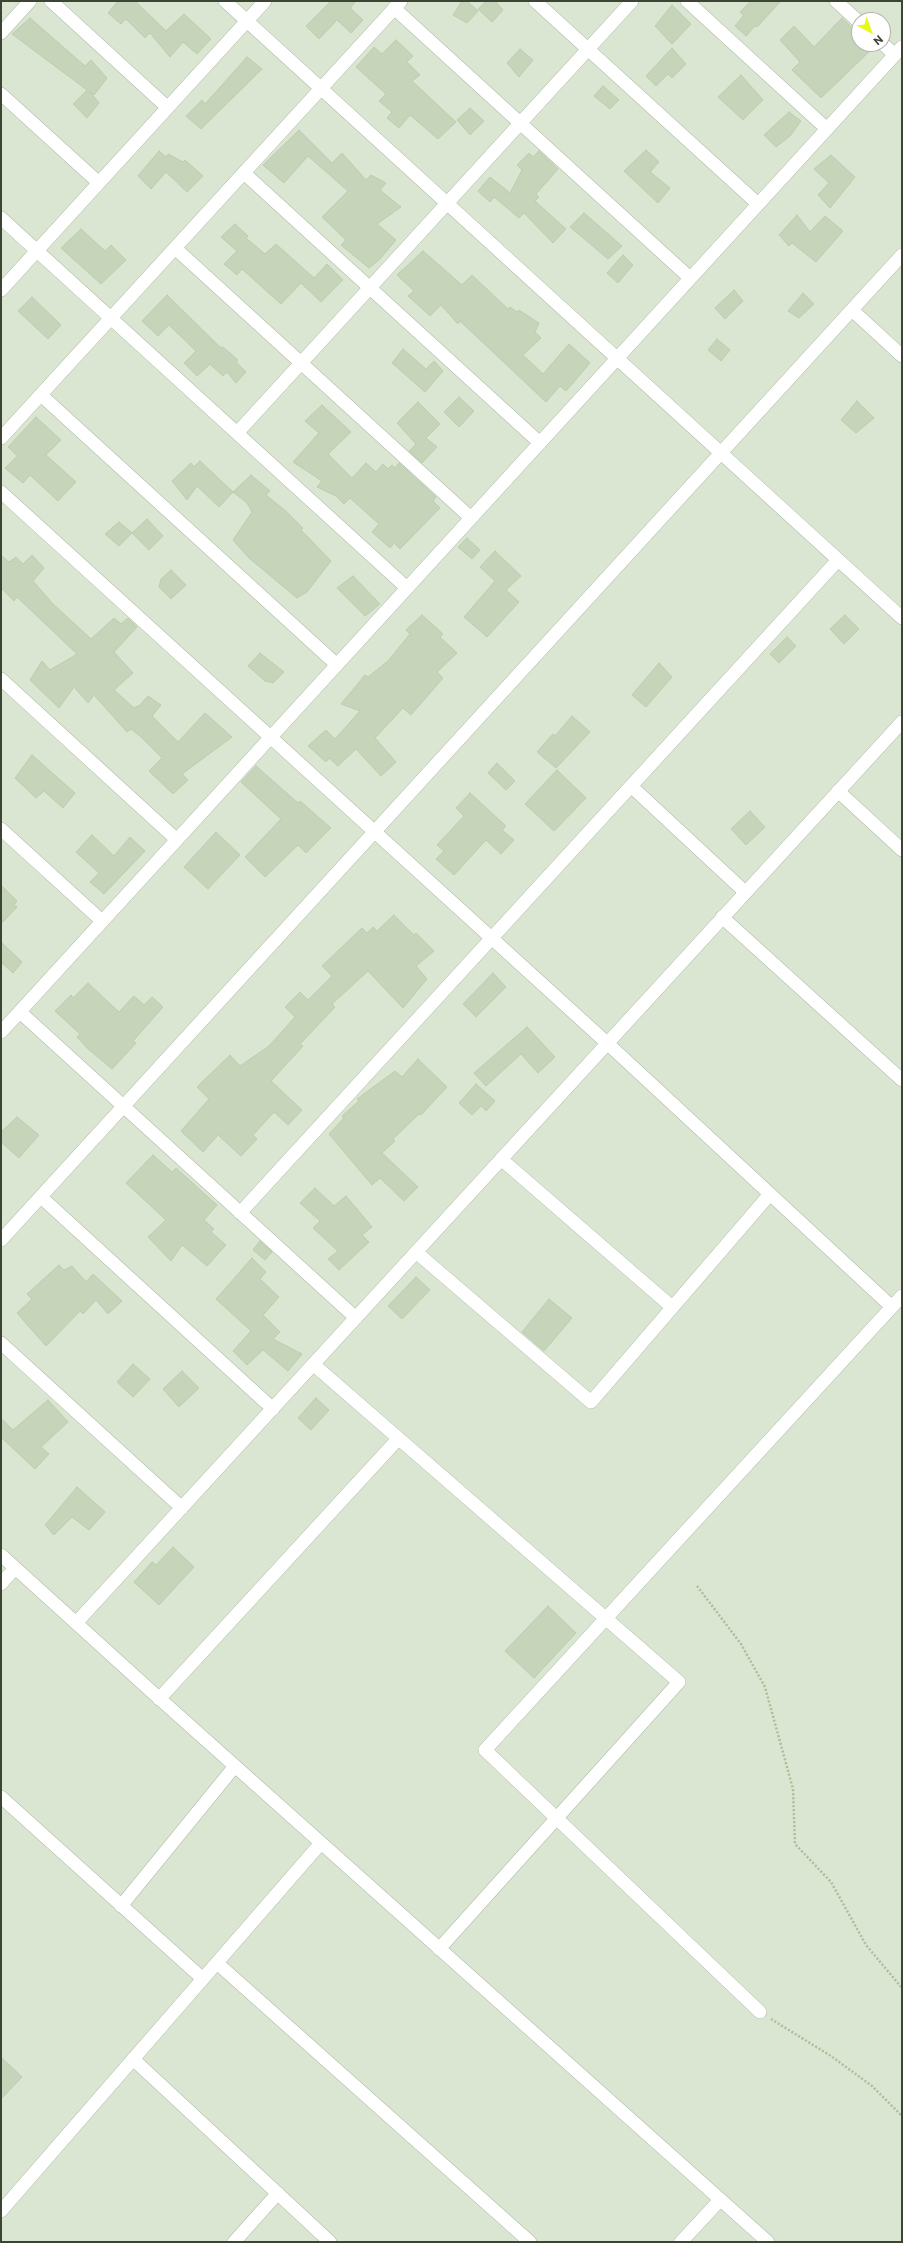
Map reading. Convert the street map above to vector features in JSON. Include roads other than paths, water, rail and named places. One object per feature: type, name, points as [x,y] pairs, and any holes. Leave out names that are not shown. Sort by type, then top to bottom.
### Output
[{"type":"street","points":[[1,33],[30,1]]},
{"type":"street","points":[[51,1],[168,108]]},
{"type":"street","points":[[225,1],[902,618]]},
{"type":"street","points":[[1,290],[265,1]]},
{"type":"street","points":[[535,1],[758,204]]},
{"type":"street","points":[[237,433],[632,1]]},
{"type":"street","points":[[687,1],[827,129]]},
{"type":"street","points":[[836,1],[851,15]]},
{"type":"street","points":[[1,438],[398,4],[521,123],[690,278]]},
{"type":"street","points":[[1,1032],[898,51]]},
{"type":"street","points":[[1,94],[99,183]]},
{"type":"street","points":[[244,173],[540,443]]},
{"type":"street","points":[[1,218],[407,588]]},
{"type":"street","points":[[175,248],[471,518]]},
{"type":"street","points":[[1,1240],[902,255]]},
{"type":"street","points":[[852,310],[902,356]]},
{"type":"street","points":[[41,395],[337,665]]},
{"type":"street","points":[[1,492],[607,1043],[892,1307]]},
{"type":"street","points":[[240,1213],[838,560]]},
{"type":"street","points":[[1,679],[177,840]]},
{"type":"street","points":[[76,1623],[902,722]]},
{"type":"street","points":[[631,786],[745,892]]},
{"type":"street","points":[[838,791],[902,850]]},
{"type":"street","points":[[1,830],[102,921]]},
{"type":"street","points":[[722,917],[899,1072]]},
{"type":"street","points":[[20,1012],[356,1318]]},
{"type":"street","points":[[501,1158],[672,1307]]},
{"type":"street","points":[[416,1252],[591,1402],[770,1194]]},
{"type":"street","points":[[40,1197],[273,1409]]},
{"type":"street","points":[[760,2012],[485,1750],[902,1296]]},
{"type":"street","points":[[1,1343],[182,1508]]},
{"type":"street","points":[[313,1364],[679,1682],[439,1949]]},
{"type":"street","points":[[159,1699],[398,1439]]},
{"type":"street","points":[[1,1555],[159,1699],[768,2242]]},
{"type":"street","points":[[1,1584],[15,1568]]},
{"type":"street","points":[[121,1906],[235,1766]]},
{"type":"street","points":[[1,1797],[203,1979]]},
{"type":"street","points":[[1,2211],[321,1843]]},
{"type":"street","points":[[217,1963],[530,2242]]},
{"type":"street","points":[[133,2059],[330,2242]]},
{"type":"street","points":[[234,2242],[278,2193]]},
{"type":"street","points":[[681,2242],[720,2200]]}]
